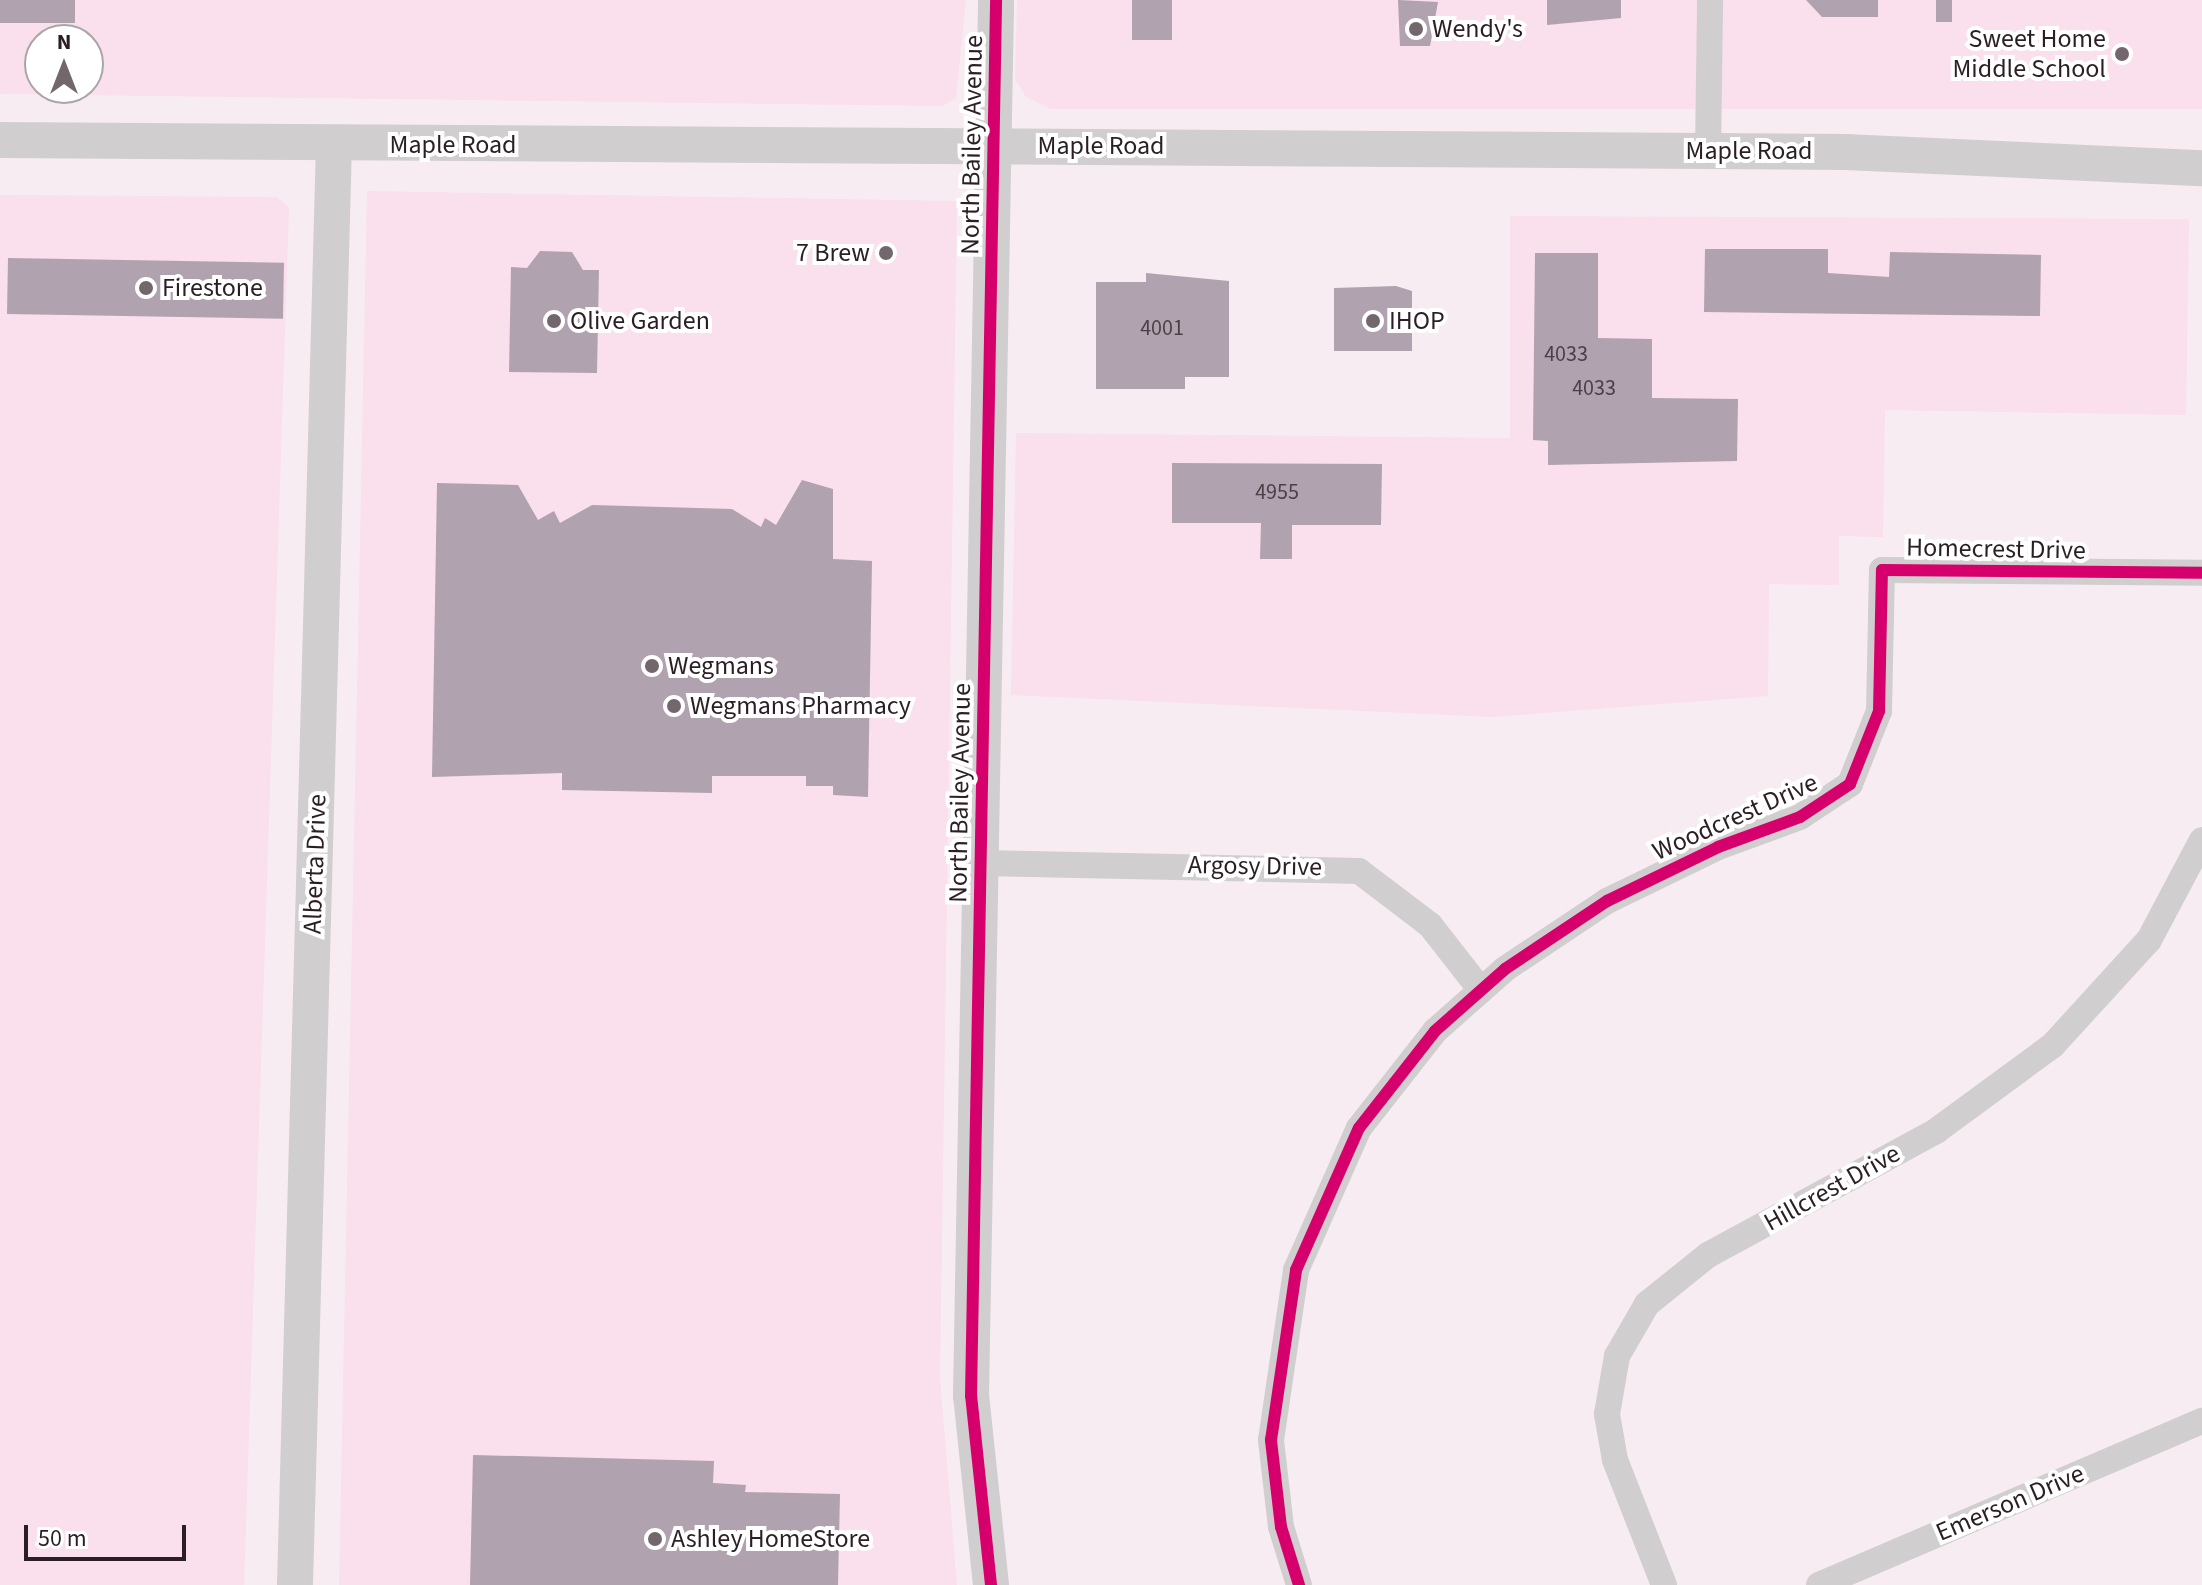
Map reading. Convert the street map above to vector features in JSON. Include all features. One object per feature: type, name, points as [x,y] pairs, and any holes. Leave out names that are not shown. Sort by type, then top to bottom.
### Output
[{"type":"street","name":"North Bailey Avenue","points":[[991,1585],[971,1396],[996,0]]},
{"type":"street","points":[[1708,151],[1710,0]]},
{"type":"street","name":"Maple Road","points":[[0,140],[1708,151],[2202,168]]},
{"type":"street","name":"Alberta Drive","points":[[295,1585],[334,144]]},
{"type":"street","name":"Homecrest Drive","points":[[1879,711],[1882,570],[2202,573]]},
{"type":"street","name":"Woodcrest Drive","points":[[1299,1585],[1281,1527],[1271,1440],[1296,1270],[1359,1128],[1395,1077],[1480,989],[1621,894],[1827,804],[1863,763],[1879,711]]},
{"type":"street","name":"Hillcrest Drive","points":[[1664,1585],[1615,1460],[1607,1414],[1617,1356],[1647,1304],[1708,1255],[1936,1131],[2053,1045],[2149,940],[2202,840]]},
{"type":"street","name":"Argosy Drive","points":[[981,863],[1359,871],[1430,925],[1480,989]]},
{"type":"street","name":"Emerson Drive","points":[[1819,1585],[2202,1421]]},
{"type":"shaded area","points":[[0,0],[966,0],[956,98],[943,106],[104,95],[104,24],[24,24],[24,94],[0,94]]},
{"type":"shaded area","points":[[1017,0],[2202,0],[2202,109],[1051,109],[1026,97],[1015,79]]},
{"type":"shaded area","points":[[367,191],[957,201],[940,1378],[957,1585],[339,1585]]},
{"type":"shaded area","points":[[0,195],[277,197],[289,208],[244,1585],[0,1585]]},
{"type":"shaded area","points":[[1510,216],[2189,219],[2186,415],[1885,410],[1883,537],[1839,536],[1839,585],[1769,584],[1768,696],[1492,717],[1011,695],[1016,433],[1510,438]]},
{"type":"building","points":[[0,0],[75,0],[75,23],[0,23]]},
{"type":"building","points":[[1132,0],[1172,0],[1172,40],[1132,40]]},
{"type":"building","name":"Wendy's","points":[[1398,0],[1438,2],[1430,46],[1400,46]]},
{"type":"building","points":[[1547,0],[1621,0],[1621,18],[1547,25]]},
{"type":"building","points":[[1806,0],[1878,0],[1878,17],[1822,17]]},
{"type":"building","points":[[1936,0],[1952,0],[1952,22],[1936,22]]},
{"type":"building","points":[[1705,249],[1828,249],[1828,273],[1889,277],[1890,252],[2041,255],[2040,316],[1704,312]]},
{"type":"building","name":"Olive Garden","points":[[540,251],[572,252],[583,270],[599,270],[597,373],[509,372],[511,267],[527,268]]},
{"type":"building","points":[[1535,253],[1598,253],[1598,338],[1652,339],[1652,398],[1738,399],[1737,461],[1548,465],[1548,441],[1533,440]]},
{"type":"building","name":"Firestone","points":[[8,258],[284,263],[283,319],[7,314]]},
{"type":"building","points":[[1146,273],[1229,281],[1229,377],[1185,377],[1185,389],[1096,389],[1096,282],[1146,282]]},
{"type":"building","name":"IHOP","points":[[1396,286],[1412,291],[1412,351],[1334,351],[1334,288]]},
{"type":"building","points":[[1172,463],[1382,464],[1381,525],[1292,525],[1292,559],[1260,559],[1261,523],[1172,523]]},
{"type":"building","name":"Wegmans","points":[[802,480],[833,489],[833,559],[872,561],[868,797],[833,795],[833,786],[806,786],[806,776],[712,776],[712,793],[562,790],[562,773],[432,777],[437,483],[518,485],[538,520],[554,511],[560,523],[592,505],[732,509],[761,527],[765,518],[776,525]]},
{"type":"building","name":"Ashley HomeStore","points":[[473,1455],[714,1461],[713,1483],[746,1485],[745,1492],[840,1494],[838,1585],[470,1585]]},
{"type":"cycle path","points":[[991,1585],[971,1396],[996,0]]},
{"type":"cycle path","points":[[1299,1585],[1281,1527],[1271,1440],[1296,1270],[1359,1128],[1435,1031],[1505,969],[1607,901],[1718,847],[1800,817],[1850,784],[1879,711],[1882,570],[2202,573]]},
{"type":"place","name":"Wendy's","points":[[1416,29]]},
{"type":"place","name":"Sweet Home Middle School","points":[[2122,54]]},
{"type":"place","name":"7 Brew","points":[[886,253]]},
{"type":"place","name":"Firestone","points":[[146,288]]},
{"type":"place","name":"Olive Garden","points":[[554,321]]},
{"type":"place","name":"IHOP","points":[[1373,321]]},
{"type":"place","name":"Wegmans","points":[[652,666]]},
{"type":"place","name":"Wegmans Pharmacy","points":[[674,706]]},
{"type":"place","name":"Ashley HomeStore","points":[[655,1539]]}]
